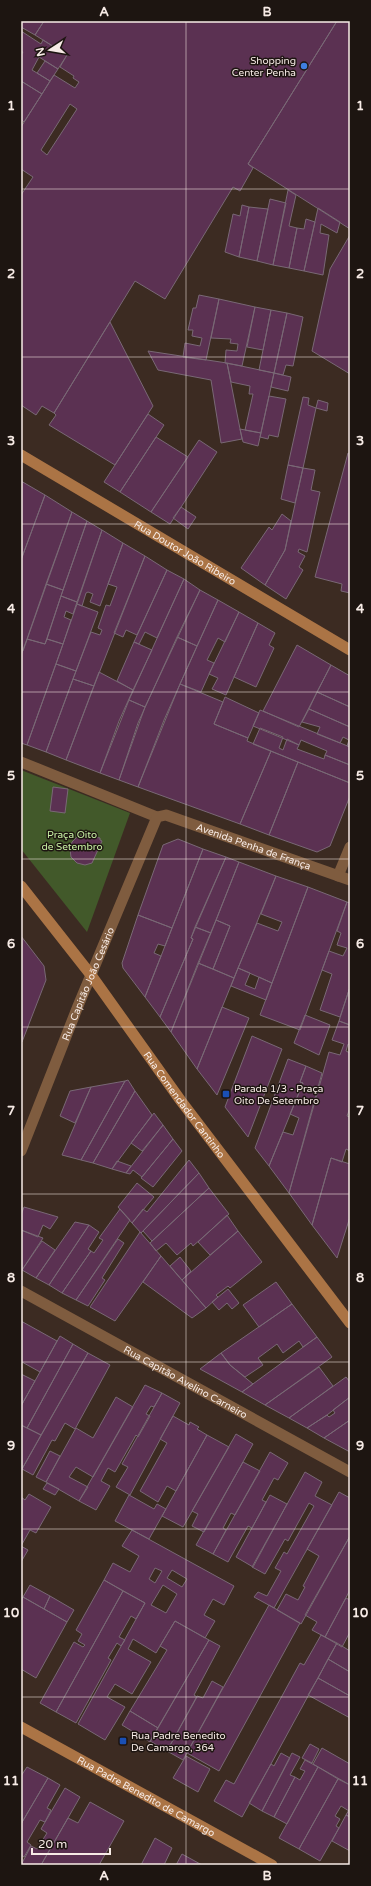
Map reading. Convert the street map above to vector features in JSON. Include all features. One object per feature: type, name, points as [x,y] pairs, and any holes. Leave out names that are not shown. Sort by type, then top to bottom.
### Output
[{"type":"main road","name":"Rua Doutor João Ribeiro","points":[[21,454],[350,650]]},
{"type":"main road","name":"Rua Comendador Cantinho","points":[[21,886],[91,975],[181,1101],[350,1323]]},
{"type":"main road","name":"Rua Padre Benedito de Camargo","points":[[21,1727],[272,1865]]},
{"type":"street","name":"Avenida Penha de França","points":[[21,762],[157,817],[166,815],[350,880]]},
{"type":"street","name":"Rua Capitão João Cesário","points":[[21,1151],[91,975],[157,817]]},
{"type":"street","points":[[338,876],[350,847]]},
{"type":"street","name":"Rua Capitão Avelino Carneiro","points":[[21,1291],[350,1472]]},
{"type":"green space","name":"Praça Oito de Setembro","points":[[21,770],[130,813],[87,932],[21,849]]},
{"type":"building","points":[[21,21],[44,21],[35,35],[21,27]]},
{"type":"building","points":[[44,21],[337,21],[248,164],[253,168],[240,191],[233,187],[165,299],[135,281],[54,413],[42,406],[36,415],[21,405],[21,195],[33,177],[21,169],[21,127],[54,75],[75,88],[79,82],[73,78],[74,76],[60,67],[67,55],[35,35]],"holes":[[[70,104],[77,109],[47,155],[41,150]]]},
{"type":"building","points":[[337,21],[350,21],[350,229],[248,164]]},
{"type":"building","points":[[21,31],[41,44],[43,40],[67,55],[58,69],[39,57],[32,70],[50,81],[42,94],[21,81],[21,55],[23,52],[21,51]]},
{"type":"building","points":[[45,61],[58,69],[50,81],[37,73]]},
{"type":"building","points":[[21,81],[42,94],[24,122],[21,119]]},
{"type":"building","points":[[288,190],[296,195],[289,226],[297,228],[289,268],[273,265]]},
{"type":"building","points":[[270,199],[286,203],[273,265],[257,261]]},
{"type":"building","points":[[242,205],[249,207],[239,257],[225,252],[233,214],[240,216]]},
{"type":"building","points":[[249,207],[268,209],[257,261],[239,257]]},
{"type":"building","points":[[318,208],[340,222],[337,233],[321,224],[320,233],[329,235],[323,275],[304,271]]},
{"type":"building","points":[[306,219],[315,222],[304,271],[289,268],[297,228],[304,229]]},
{"type":"building","points":[[350,235],[350,374],[312,351],[330,269]]},
{"type":"building","points":[[199,295],[219,299],[206,360],[183,357],[185,343],[200,346],[202,338],[192,336],[193,330],[188,330],[193,308],[196,308]]},
{"type":"building","points":[[219,299],[255,307],[242,366],[225,363],[226,350],[237,351],[238,344],[230,343],[231,339],[211,338]]},
{"type":"building","points":[[255,307],[271,310],[263,350],[247,347]]},
{"type":"building","points":[[271,310],[287,313],[274,373],[259,370]]},
{"type":"building","points":[[287,313],[303,317],[293,366],[286,365],[283,375],[274,373]]},
{"type":"building","points":[[110,322],[153,406],[115,465],[49,425],[56,415],[54,413]]},
{"type":"building","points":[[148,351],[227,363],[242,439],[221,443],[211,380],[158,370]]},
{"type":"building","points":[[227,363],[274,373],[261,433],[245,430],[253,394],[249,394],[250,386],[231,382]]},
{"type":"building","points":[[274,373],[291,377],[288,391],[271,387]]},
{"type":"building","points":[[269,396],[286,399],[278,437],[269,435],[268,439],[260,437]]},
{"type":"building","points":[[303,397],[309,398],[308,405],[316,408],[303,468],[288,465]]},
{"type":"building","points":[[318,400],[328,403],[327,411],[316,408]]},
{"type":"building","points":[[148,414],[164,425],[120,492],[104,482]]},
{"type":"building","points":[[240,429],[261,433],[258,446],[243,442]]},
{"type":"building","points":[[156,437],[188,457],[151,512],[120,492]]},
{"type":"building","points":[[199,440],[217,452],[170,524],[151,512]]},
{"type":"building","points":[[348,453],[350,454],[350,593],[341,591],[342,584],[315,577]]},
{"type":"building","points":[[288,465],[303,468],[295,503],[281,499]]},
{"type":"building","points":[[303,468],[315,470],[311,490],[320,492],[307,552],[299,549],[298,552],[305,556],[299,567],[303,570],[286,599],[265,585],[285,550]]},
{"type":"building","points":[[21,481],[45,495],[21,560]]},
{"type":"building","points":[[45,495],[72,512],[23,651],[21,650],[21,560]]},
{"type":"building","points":[[181,507],[196,517],[188,529],[173,518]]},
{"type":"building","points":[[72,512],[87,521],[63,590],[46,584]]},
{"type":"building","points":[[282,514],[291,521],[285,550],[265,585],[241,568],[269,527],[272,530]]},
{"type":"building","points":[[87,521],[102,530],[77,602],[61,596]]},
{"type":"building","points":[[102,530],[123,543],[100,606],[90,602],[93,594],[88,592],[86,593],[82,606],[77,604]]},
{"type":"building","points":[[123,543],[145,556],[94,686],[73,679],[91,632],[100,635],[102,630],[98,628],[106,605],[110,606],[117,587],[108,584]]},
{"type":"building","points":[[145,556],[167,570],[137,635],[126,630],[123,637],[114,633]]},
{"type":"building","points":[[167,570],[184,579],[157,638],[145,632],[139,644],[134,642]]},
{"type":"building","points":[[184,579],[200,590],[145,707],[129,700]]},
{"type":"building","points":[[46,584],[63,590],[45,644],[27,639]]},
{"type":"building","points":[[200,590],[218,600],[197,646],[177,637]]},
{"type":"building","points":[[61,596],[77,602],[73,614],[66,611],[64,617],[71,620],[63,644],[47,639]]},
{"type":"building","points":[[218,600],[239,612],[225,642],[218,638],[207,660],[214,663],[201,692],[180,684]]},
{"type":"building","points":[[77,604],[98,612],[76,671],[56,664]]},
{"type":"building","points":[[239,612],[258,623],[226,695],[212,689],[218,678],[209,674]]},
{"type":"building","points":[[258,623],[275,633],[269,645],[274,648],[256,687],[234,677]]},
{"type":"building","points":[[177,637],[197,646],[164,720],[138,787],[119,780],[138,723]]},
{"type":"building","points":[[27,639],[45,644],[47,639],[63,644],[27,745],[21,743],[21,655]]},
{"type":"building","points":[[134,642],[152,650],[133,690],[117,681]]},
{"type":"building","points":[[297,645],[331,665],[299,727],[263,711]]},
{"type":"building","points":[[56,664],[76,671],[46,752],[27,745]]},
{"type":"building","points":[[331,665],[350,676],[350,707],[317,692]]},
{"type":"building","points":[[99,672],[133,690],[119,721],[100,773],[66,760]]},
{"type":"building","points":[[73,679],[94,686],[66,760],[46,752]]},
{"type":"building","points":[[180,684],[223,702],[214,724],[248,738],[247,741],[271,751],[240,824],[138,787]]},
{"type":"building","points":[[317,692],[350,707],[350,727],[309,709]]},
{"type":"building","points":[[225,697],[259,713],[248,738],[214,724]]},
{"type":"building","points":[[129,700],[145,707],[119,780],[100,773]]},
{"type":"building","points":[[309,709],[350,727],[350,747],[347,746],[349,740],[343,737],[340,743],[317,734],[320,727],[302,722]]},
{"type":"building","points":[[260,710],[350,747],[350,765],[325,755],[327,751],[301,740],[299,745],[253,726]]},
{"type":"building","points":[[260,728],[283,737],[279,748],[283,750],[287,739],[299,745],[297,749],[324,759],[325,755],[350,765],[350,783],[253,744]]},
{"type":"building","points":[[271,751],[298,762],[269,835],[240,824]]},
{"type":"building","points":[[298,762],[350,783],[350,796],[330,846],[317,852],[269,835]]},
{"type":"building","points":[[53,787],[68,789],[65,813],[50,811]]},
{"type":"building","points":[[83,835],[100,838],[102,841],[92,863],[85,865],[77,863],[71,857],[70,849],[72,842],[77,837]]},
{"type":"building","points":[[178,839],[203,849],[172,928],[138,915],[163,845]]},
{"type":"building","points":[[203,849],[226,857],[191,938],[193,939],[160,1017],[145,997]]},
{"type":"building","points":[[226,857],[239,862],[211,933],[195,927]]},
{"type":"building","points":[[239,862],[276,876],[234,978],[213,969],[230,926],[216,920]]},
{"type":"building","points":[[276,876],[308,887],[272,983],[238,968],[257,923],[278,931],[282,922],[261,914]]},
{"type":"building","points":[[308,887],[347,902],[300,1030],[260,1015]]},
{"type":"building","points":[[347,902],[350,903],[350,987],[340,1017],[320,1010],[332,974],[322,970],[329,951],[343,956],[347,948],[337,945],[341,933],[337,931]]},
{"type":"building","points":[[138,915],[172,928],[165,946],[158,944],[154,953],[161,956],[145,997],[123,968],[122,963]]},
{"type":"building","points":[[216,920],[230,926],[213,969],[198,963]]},
{"type":"building","points":[[195,927],[211,933],[171,1032],[160,1017],[193,939],[191,938]]},
{"type":"building","points":[[21,936],[44,966],[46,980],[22,1042]]},
{"type":"building","points":[[198,963],[234,978],[197,1069],[171,1032]]},
{"type":"building","points":[[238,968],[250,973],[245,985],[255,989],[259,977],[272,983],[266,1000],[231,986]]},
{"type":"building","points":[[350,987],[350,1025],[339,1021]]},
{"type":"building","points":[[222,1007],[249,1018],[217,1095],[197,1069]]},
{"type":"building","points":[[305,1015],[330,1025],[319,1055],[294,1043]]},
{"type":"building","points":[[339,1021],[350,1025],[350,1045],[348,1044],[346,1051],[350,1053],[350,1108],[347,1116],[350,1117],[350,1151],[346,1149],[342,1162],[331,1158],[312,1225],[289,1193],[329,1052],[340,1055],[344,1044],[332,1040]]},
{"type":"building","points":[[252,1036],[282,1049],[248,1137],[225,1107]]},
{"type":"building","points":[[288,1059],[306,1066],[300,1082],[303,1083],[269,1166],[255,1148]]},
{"type":"building","points":[[306,1066],[322,1073],[289,1193],[269,1166],[283,1132],[293,1135],[299,1118],[290,1114],[303,1083],[300,1082]]},
{"type":"building","points":[[128,1080],[135,1091],[93,1163],[81,1160],[125,1081]]},
{"type":"building","points":[[125,1081],[81,1160],[62,1155],[91,1087]]},
{"type":"building","points":[[91,1087],[75,1123],[60,1116],[70,1091]]},
{"type":"building","points":[[135,1091],[152,1115],[112,1169],[93,1163]]},
{"type":"building","points":[[154,1113],[163,1125],[142,1151],[131,1143]]},
{"type":"building","points":[[163,1125],[173,1139],[142,1177],[133,1170],[130,1174],[126,1173]]},
{"type":"building","points":[[173,1139],[182,1151],[153,1187],[141,1178]]},
{"type":"building","points":[[331,1158],[350,1164],[350,1217],[337,1258],[312,1225]]},
{"type":"building","points":[[189,1160],[199,1173],[141,1233],[132,1223],[143,1209],[147,1212]]},
{"type":"building","points":[[117,1161],[131,1166],[126,1173],[112,1169]]},
{"type":"building","points":[[199,1173],[209,1188],[152,1241],[143,1231]]},
{"type":"building","points":[[137,1183],[154,1197],[132,1223],[118,1207]]},
{"type":"building","points":[[209,1188],[229,1214],[193,1246],[191,1243],[177,1255],[166,1243],[156,1251],[150,1243]]},
{"type":"building","points":[[24,1207],[58,1217],[50,1229],[43,1225],[38,1237],[21,1230],[21,1215]]},
{"type":"building","points":[[120,1209],[130,1220],[76,1300],[62,1293],[91,1251],[94,1253],[103,1240],[99,1238]]},
{"type":"building","points":[[227,1215],[238,1231],[210,1255],[198,1242]]},
{"type":"building","points":[[75,1222],[89,1225],[49,1285],[36,1278]]},
{"type":"building","points":[[89,1225],[99,1232],[88,1249],[91,1251],[62,1293],[49,1285]]},
{"type":"building","points":[[21,1230],[43,1238],[22,1270],[21,1270]]},
{"type":"building","points":[[238,1231],[262,1262],[230,1288],[228,1286],[216,1295],[218,1297],[206,1308],[182,1280]]},
{"type":"building","points":[[140,1232],[161,1256],[115,1321],[90,1307]]},
{"type":"building","points":[[118,1239],[124,1243],[102,1278],[105,1280],[88,1306],[76,1300]]},
{"type":"building","points":[[42,1241],[55,1250],[36,1278],[22,1270]]},
{"type":"building","points":[[161,1256],[206,1308],[192,1318],[143,1282]]},
{"type":"building","points":[[180,1257],[191,1271],[182,1280],[170,1266]]},
{"type":"building","points":[[276,1282],[292,1304],[259,1327],[243,1305]]},
{"type":"building","points":[[228,1289],[239,1303],[232,1309],[227,1303],[219,1310],[212,1302]]},
{"type":"building","points":[[292,1304],[317,1337],[303,1347],[299,1341],[283,1353],[277,1344],[258,1358],[263,1365],[245,1377],[230,1365],[221,1353]]},
{"type":"building","points":[[21,1321],[57,1341],[40,1372],[22,1362],[21,1363]]},
{"type":"building","points":[[60,1336],[73,1344],[27,1428],[21,1425],[21,1406]]},
{"type":"building","points":[[317,1337],[332,1357],[265,1405],[242,1392]]},
{"type":"building","points":[[73,1344],[88,1353],[41,1435],[27,1428]]},
{"type":"building","points":[[88,1353],[110,1365],[75,1429],[65,1423],[55,1441],[52,1440],[33,1475],[22,1469]]},
{"type":"building","points":[[221,1353],[230,1365],[253,1384],[242,1392],[200,1369]]},
{"type":"building","points":[[319,1367],[333,1386],[289,1418],[265,1405]]},
{"type":"building","points":[[21,1374],[35,1381],[21,1406]]},
{"type":"building","points":[[346,1377],[350,1382],[350,1397],[327,1415],[307,1428],[289,1418]]},
{"type":"building","points":[[145,1385],[162,1393],[154,1407],[151,1406],[146,1414],[150,1416],[138,1437],[136,1435],[115,1472],[108,1468],[101,1481],[110,1486],[96,1510],[79,1501]]},
{"type":"building","points":[[162,1393],[180,1403],[130,1495],[116,1487],[128,1467],[122,1464]]},
{"type":"building","points":[[116,1397],[133,1407],[93,1477],[76,1467],[69,1477],[88,1487],[79,1501],[46,1482],[76,1428],[93,1438]]},
{"type":"building","points":[[350,1397],[350,1420],[324,1438],[307,1428],[327,1415],[329,1417],[335,1413],[333,1410]]},
{"type":"building","points":[[173,1416],[189,1425],[190,1422],[199,1427],[197,1429],[207,1435],[176,1491],[167,1486],[158,1502],[140,1491],[167,1443],[160,1439]]},
{"type":"building","points":[[350,1420],[350,1452],[324,1438]]},
{"type":"building","points":[[21,1425],[41,1435],[22,1469],[21,1469]]},
{"type":"building","points":[[236,1434],[253,1444],[204,1532],[192,1526],[198,1514],[192,1511]]},
{"type":"building","points":[[207,1435],[229,1447],[183,1527],[162,1516]]},
{"type":"building","points":[[50,1451],[60,1456],[46,1482],[36,1477]]},
{"type":"building","points":[[270,1452],[288,1463],[278,1480],[274,1478],[262,1500],[266,1502],[252,1528],[248,1526],[228,1562],[213,1554]]},
{"type":"building","points":[[243,1462],[260,1471],[235,1515],[231,1513],[223,1528],[226,1530],[213,1554],[196,1545]]},
{"type":"building","points":[[305,1472],[322,1482],[315,1496],[332,1505],[274,1608],[254,1597],[258,1592],[267,1596],[281,1571],[275,1568],[284,1552],[287,1554],[314,1506],[309,1503],[288,1541],[285,1539],[265,1574],[252,1567]]},
{"type":"building","points":[[47,1483],[59,1489],[55,1495],[43,1489]]},
{"type":"building","points":[[339,1492],[350,1498],[350,1536],[301,1624],[277,1610],[286,1594],[298,1600],[305,1587],[303,1586],[319,1556],[307,1549]]},
{"type":"building","points":[[29,1494],[51,1507],[36,1533],[30,1530],[21,1546],[21,1497],[25,1500]]},
{"type":"building","points":[[129,1495],[154,1509],[157,1504],[166,1509],[149,1539],[115,1521]]},
{"type":"building","points":[[270,1495],[287,1504],[253,1567],[236,1557]]},
{"type":"building","points":[[132,1530],[234,1586],[224,1605],[213,1599],[204,1615],[215,1621],[205,1638],[175,1621],[156,1653],[133,1639],[128,1649],[151,1662],[132,1694],[115,1684],[107,1697],[125,1707],[105,1740],[78,1724],[145,1603],[104,1580],[113,1563],[130,1572],[139,1556],[122,1546]],"holes":[[[155,1568],[162,1571],[155,1583],[149,1579]],[[172,1570],[187,1579],[182,1587],[167,1578]],[[163,1585],[177,1594],[166,1613],[151,1605]]]},
{"type":"building","points":[[350,1536],[350,1590],[325,1637],[312,1630],[317,1622],[305,1615]]},
{"type":"building","points":[[21,1546],[28,1550],[21,1562]]},
{"type":"building","points":[[104,1580],[123,1591],[56,1712],[40,1703],[74,1642],[83,1647],[85,1645],[78,1641],[82,1634],[76,1630]]},
{"type":"building","points":[[30,1585],[50,1596],[44,1609],[23,1597]]},
{"type":"building","points":[[123,1591],[145,1603],[136,1619],[131,1616],[119,1637],[125,1640],[121,1646],[117,1643],[108,1658],[111,1660],[76,1723],[56,1712]]},
{"type":"building","points":[[50,1596],[74,1610],[67,1622],[44,1609]]},
{"type":"building","points":[[23,1597],[67,1622],[36,1678],[21,1669],[21,1601]]},
{"type":"building","points":[[346,1598],[350,1600],[350,1632],[342,1647],[325,1637]]},
{"type":"building","points":[[269,1605],[300,1623],[219,1771],[187,1753]]},
{"type":"building","points":[[175,1621],[209,1640],[158,1728],[130,1711],[167,1650],[160,1646]]},
{"type":"building","points":[[321,1635],[337,1643],[242,1817],[214,1801],[226,1780],[234,1784],[300,1663],[304,1665]]},
{"type":"building","points":[[209,1640],[220,1646],[194,1695],[197,1697],[167,1751],[150,1741]]},
{"type":"building","points":[[337,1643],[350,1651],[350,1672],[328,1659]]},
{"type":"building","points":[[328,1659],[350,1672],[350,1696],[318,1678]]},
{"type":"building","points":[[318,1678],[350,1696],[350,1718],[308,1695]]},
{"type":"building","points":[[212,1681],[223,1687],[183,1760],[167,1751],[197,1696],[203,1698]]},
{"type":"building","points":[[130,1711],[158,1728],[150,1742],[122,1725]]},
{"type":"building","points":[[310,1744],[319,1749],[312,1763],[302,1758]]},
{"type":"building","points":[[322,1748],[350,1764],[350,1785],[313,1764]]},
{"type":"building","points":[[281,1753],[290,1758],[262,1811],[249,1803],[271,1764],[274,1766]]},
{"type":"building","points":[[292,1753],[300,1757],[290,1775],[295,1777],[274,1817],[262,1811]]},
{"type":"building","points":[[186,1756],[210,1769],[198,1792],[173,1778]]},
{"type":"building","points":[[305,1760],[318,1767],[287,1824],[274,1817],[295,1777],[300,1780],[305,1771],[300,1769]]},
{"type":"building","points":[[27,1767],[48,1778],[21,1824],[21,1776]]},
{"type":"building","points":[[318,1767],[338,1779],[299,1849],[279,1838]]},
{"type":"building","points":[[48,1778],[60,1785],[47,1808],[51,1810],[45,1822],[40,1820],[27,1842],[31,1845],[24,1857],[21,1855],[21,1824]]},
{"type":"building","points":[[338,1779],[350,1785],[350,1808],[349,1811],[341,1806],[335,1816],[340,1819],[336,1826],[339,1828],[320,1861],[299,1849]]},
{"type":"building","points":[[65,1788],[80,1797],[41,1865],[21,1865],[31,1846],[37,1849],[47,1833],[41,1829]]},
{"type":"building","points":[[90,1802],[124,1821],[99,1865],[41,1865],[68,1818],[78,1823]]},
{"type":"building","points":[[350,1808],[350,1817],[346,1815]]},
{"type":"building","points":[[346,1815],[350,1817],[350,1851],[332,1841]]},
{"type":"building","points":[[155,1838],[172,1848],[164,1865],[141,1865]]},
{"type":"building","points":[[182,1854],[202,1865],[176,1865]]},
{"type":"place","name":"Shopping Center Penha","points":[[304,66]]},
{"type":"place","name":"Parada 1/3 - Praça Oito De Setembro","points":[[226,1094]]},
{"type":"place","name":"Rua Padre Benedito De Camargo, 364","points":[[123,1741]]}]
